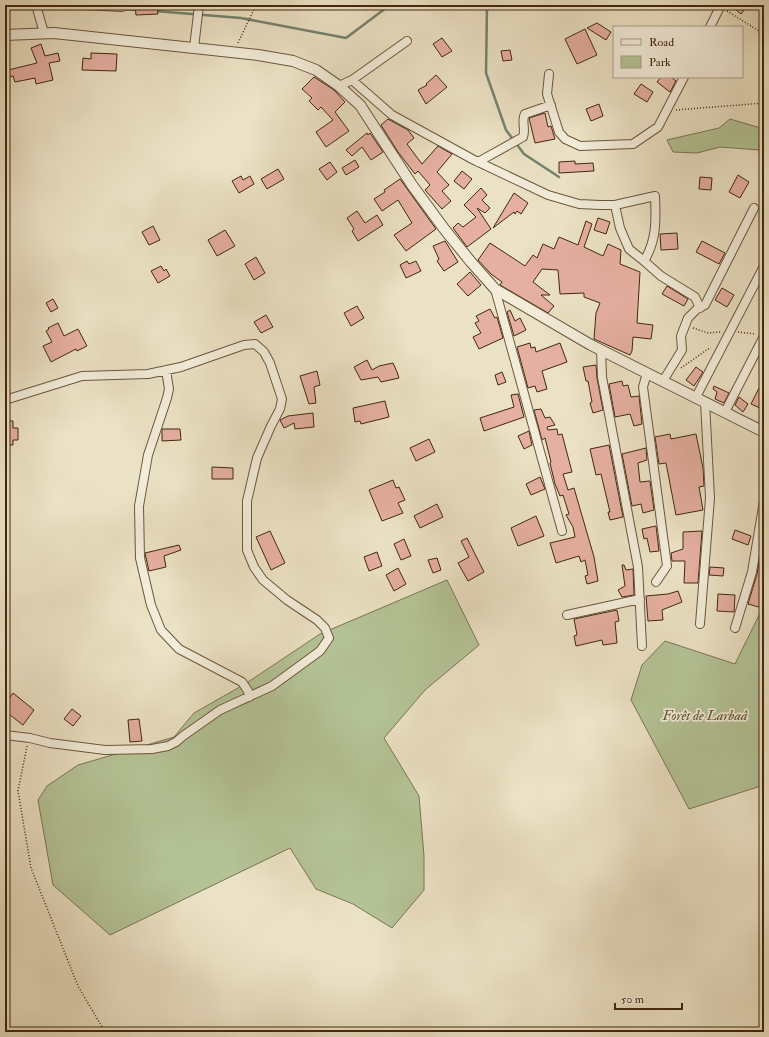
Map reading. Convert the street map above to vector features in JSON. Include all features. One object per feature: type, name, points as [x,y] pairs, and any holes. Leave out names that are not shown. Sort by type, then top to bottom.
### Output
[{"type":"street","points":[[36,5],[44,33]]},
{"type":"street","points":[[84,5],[122,7],[124,5]]},
{"type":"street","points":[[711,26],[721,6]]},
{"type":"street","points":[[194,48],[198,20],[198,7]]},
{"type":"street","points":[[5,35],[54,33],[235,52],[293,61],[316,70],[339,86],[360,105],[412,185],[445,230],[495,289],[601,350],[764,432]]},
{"type":"street","points":[[339,86],[352,80],[407,41]]},
{"type":"street","points":[[549,74],[547,94],[559,132],[564,139],[580,146],[633,144],[658,126],[683,78]]},
{"type":"street","points":[[352,80],[392,115],[478,162],[548,195],[578,204],[615,205],[655,196],[656,228],[650,253],[644,261]]},
{"type":"street","points":[[478,162],[520,138],[524,133],[523,117],[525,114],[551,105]]},
{"type":"street","points":[[615,205],[620,228],[629,249],[661,276],[695,297],[700,308]]},
{"type":"street","points":[[663,381],[682,350],[681,336],[688,318],[700,308],[705,306],[754,208]]},
{"type":"street","points":[[700,624],[710,498],[700,400],[723,346],[764,266]]},
{"type":"street","points":[[495,289],[562,531]]},
{"type":"street","points":[[725,412],[764,336]]},
{"type":"street","points":[[5,400],[82,376],[148,374],[181,367],[244,345],[255,344],[264,352],[270,363],[282,399],[280,409],[257,458],[247,501],[247,550],[254,567],[263,580],[287,600],[317,620],[325,628],[329,638],[320,651],[272,686],[220,710],[176,742],[168,746],[152,749],[105,750],[50,743],[30,738],[5,735]]},
{"type":"street","points":[[601,350],[602,377],[638,567],[642,646]]},
{"type":"street","points":[[166,370],[168,389],[167,398],[148,455],[140,506],[140,558],[151,605],[162,630],[178,648],[242,682],[248,691],[249,697]]},
{"type":"street","points":[[647,373],[644,387],[667,566],[656,582]]},
{"type":"street","points":[[735,628],[752,572],[764,501]]},
{"type":"street","points":[[567,615],[640,600]]},
{"type":"path","points":[[235,52],[256,5]]},
{"type":"path","points":[[721,6],[764,34]]},
{"type":"path","points":[[666,110],[764,103]]},
{"type":"path","points":[[676,372],[708,349],[723,346]]},
{"type":"path","points":[[30,738],[18,791],[31,868],[78,986],[105,1032]]},
{"type":"green space","points":[[730,119],[764,129],[764,154],[760,150],[720,147],[697,153],[673,152],[667,140],[719,128]]},
{"type":"green space","points":[[447,580],[479,645],[425,690],[384,738],[419,796],[424,856],[424,890],[392,928],[353,904],[316,889],[290,848],[110,935],[53,885],[38,800],[47,786],[78,765],[174,737],[194,713],[245,684],[320,634]]},
{"type":"green space","name":"Forêt de Larbaâ","points":[[764,605],[764,785],[689,809],[631,700],[642,665],[665,641],[735,664]]},
{"type":"building","points":[[135,5],[157,5],[158,14],[136,15]]},
{"type":"building","points":[[730,5],[748,5],[741,14]]},
{"type":"building","points":[[597,23],[611,32],[606,40],[587,28]]},
{"type":"building","points":[[585,29],[597,55],[577,64],[565,39]]},
{"type":"building","points":[[442,38],[452,51],[442,57],[433,44]]},
{"type":"building","points":[[41,44],[45,56],[58,53],[60,61],[49,63],[53,80],[36,84],[35,78],[15,82],[13,76],[9,77],[8,70],[37,63],[31,48]]},
{"type":"building","points":[[510,50],[512,60],[503,61],[501,51]]},
{"type":"building","points":[[91,53],[117,54],[116,71],[82,70],[83,58],[91,59]]},
{"type":"building","points":[[436,75],[447,87],[426,104],[418,90],[427,85],[426,84]]},
{"type":"building","points":[[314,77],[334,90],[345,102],[335,112],[349,131],[326,147],[316,132],[333,120],[321,107],[318,110],[309,101],[312,98],[302,89]]},
{"type":"building","points":[[660,78],[672,78],[676,81],[670,92],[657,82]]},
{"type":"building","points":[[641,84],[653,92],[647,102],[634,94]]},
{"type":"building","points":[[599,104],[603,116],[591,121],[586,109]]},
{"type":"building","points":[[545,113],[548,127],[551,126],[555,139],[535,143],[529,118]]},
{"type":"building","points":[[388,119],[408,130],[414,138],[407,144],[422,164],[438,146],[452,154],[437,172],[449,185],[442,191],[451,201],[442,209],[425,190],[430,185],[418,171],[415,174],[398,152],[381,125]]},
{"type":"building","points":[[367,133],[368,135],[370,133],[383,152],[371,160],[362,147],[352,156],[346,150]]},
{"type":"building","points":[[355,160],[359,167],[346,175],[342,168]]},
{"type":"building","points":[[575,161],[575,164],[593,163],[594,171],[559,173],[559,162]]},
{"type":"building","points":[[330,162],[337,172],[327,180],[319,169]]},
{"type":"building","points":[[278,169],[284,179],[267,189],[261,179]]},
{"type":"building","points":[[462,171],[472,179],[464,189],[454,181]]},
{"type":"building","points":[[738,175],[749,182],[740,198],[729,192]]},
{"type":"building","points":[[241,176],[243,180],[250,176],[254,184],[239,193],[232,181]]},
{"type":"building","points":[[700,177],[712,178],[711,190],[699,189]]},
{"type":"building","points":[[400,179],[436,229],[406,251],[394,235],[412,223],[398,200],[382,211],[374,199]]},
{"type":"building","points":[[481,188],[487,195],[482,200],[490,208],[485,213],[477,208],[491,229],[467,247],[453,228],[458,223],[463,227],[476,217],[464,205]]},
{"type":"building","points":[[514,193],[528,203],[521,214],[517,211],[515,214],[514,212],[493,228]]},
{"type":"building","points":[[357,211],[365,223],[377,215],[383,225],[358,241],[352,231],[354,229],[347,218]]},
{"type":"building","points":[[598,218],[610,222],[606,234],[594,230]]},
{"type":"building","points":[[586,221],[592,224],[584,247],[603,256],[608,244],[621,250],[620,264],[640,272],[637,323],[653,325],[651,339],[633,337],[632,351],[630,355],[594,339],[596,313],[600,303],[584,297],[584,293],[560,294],[558,270],[542,269],[533,282],[550,295],[541,295],[554,306],[548,313],[500,285],[502,282],[491,274],[478,260],[490,243],[525,266],[533,255],[537,258],[543,244],[554,249],[559,237],[578,245]]},
{"type":"building","points":[[153,226],[160,240],[149,245],[142,232]]},
{"type":"building","points":[[225,230],[235,246],[217,256],[208,240]]},
{"type":"building","points":[[677,233],[678,249],[661,250],[660,234]]},
{"type":"building","points":[[445,241],[458,262],[444,271],[437,261],[439,259],[433,246]]},
{"type":"building","points":[[702,241],[725,253],[719,264],[696,252]]},
{"type":"building","points":[[256,257],[265,273],[254,280],[245,264]]},
{"type":"building","points":[[407,261],[409,264],[416,261],[421,271],[406,278],[400,265]]},
{"type":"building","points":[[161,266],[164,271],[166,269],[170,276],[158,283],[151,271]]},
{"type":"building","points":[[470,272],[481,285],[468,296],[457,284]]},
{"type":"building","points":[[667,286],[688,299],[684,306],[662,294]]},
{"type":"building","points":[[722,288],[734,295],[727,307],[715,300]]},
{"type":"building","points":[[53,299],[58,308],[51,312],[46,303]]},
{"type":"building","points":[[357,306],[364,318],[351,326],[344,313]]},
{"type":"building","points":[[490,309],[495,318],[497,317],[503,338],[479,349],[473,337],[481,333],[475,323],[479,321],[476,316]]},
{"type":"building","points":[[510,310],[515,321],[520,318],[526,330],[514,336],[507,312]]},
{"type":"building","points":[[266,315],[273,327],[261,333],[254,322]]},
{"type":"building","points":[[58,323],[64,336],[78,329],[87,346],[77,351],[76,349],[51,362],[43,346],[52,342],[46,331],[49,329],[48,328]]},
{"type":"building","points":[[530,343],[531,348],[535,347],[536,352],[560,343],[567,362],[542,371],[547,389],[537,392],[535,386],[528,388],[517,347]]},
{"type":"building","points":[[367,360],[372,370],[379,366],[393,363],[399,378],[381,382],[378,377],[361,380],[354,367]]},
{"type":"building","points":[[596,365],[603,410],[593,413],[590,403],[592,402],[588,381],[586,381],[583,367]]},
{"type":"building","points":[[696,367],[703,372],[694,386],[686,380]]},
{"type":"building","points":[[317,371],[320,385],[314,387],[316,403],[309,404],[300,376]]},
{"type":"building","points":[[502,372],[506,382],[498,385],[495,375]]},
{"type":"building","points":[[622,381],[623,386],[628,385],[631,397],[639,396],[642,424],[634,426],[630,414],[615,417],[609,384]]},
{"type":"building","points":[[714,386],[729,393],[724,403],[715,399],[717,392],[713,389]]},
{"type":"building","points":[[759,388],[764,391],[764,405],[762,409],[751,404]]},
{"type":"building","points":[[518,394],[524,417],[484,431],[480,418],[514,407],[511,395]]},
{"type":"building","points":[[739,397],[748,404],[743,412],[735,405]]},
{"type":"building","points":[[385,401],[389,417],[361,424],[360,421],[355,422],[353,408]]},
{"type":"building","points":[[541,409],[545,418],[550,417],[555,425],[547,427],[548,430],[557,429],[558,435],[562,434],[572,472],[563,474],[568,490],[574,488],[594,557],[598,581],[587,584],[585,576],[588,575],[585,560],[581,562],[579,556],[556,563],[550,543],[575,537],[573,527],[566,515],[569,514],[563,495],[560,496],[555,484],[545,438],[542,440],[534,410]]},
{"type":"building","points":[[313,413],[314,427],[295,429],[294,423],[284,428],[280,420],[288,416]]},
{"type":"building","points":[[5,421],[13,421],[13,428],[18,428],[18,440],[13,440],[13,445],[5,445]]},
{"type":"building","points":[[162,429],[180,429],[181,440],[162,441]]},
{"type":"building","points":[[529,431],[532,445],[524,449],[518,436]]},
{"type":"building","points":[[670,434],[671,439],[696,434],[703,468],[704,486],[699,487],[703,510],[676,515],[666,463],[659,464],[655,437]]},
{"type":"building","points":[[429,439],[435,452],[416,461],[410,448]]},
{"type":"building","points":[[609,445],[623,517],[610,520],[608,512],[610,512],[601,474],[596,475],[590,449]]},
{"type":"building","points":[[646,448],[647,460],[638,463],[640,482],[650,481],[654,510],[643,513],[641,504],[632,506],[622,454]]},
{"type":"building","points":[[212,467],[233,468],[233,479],[212,479]]},
{"type":"building","points":[[540,477],[545,489],[531,495],[526,484]]},
{"type":"building","points":[[393,480],[396,488],[399,487],[405,500],[398,503],[403,513],[382,521],[369,490]]},
{"type":"building","points":[[437,504],[443,517],[420,528],[414,516]]},
{"type":"building","points":[[536,516],[544,536],[518,546],[511,528]]},
{"type":"building","points":[[656,526],[659,551],[650,552],[647,538],[644,539],[642,529]]},
{"type":"building","points":[[735,530],[751,536],[748,545],[732,539]]},
{"type":"building","points":[[270,531],[285,563],[271,570],[256,537]]},
{"type":"building","points":[[702,531],[698,583],[684,583],[685,561],[672,561],[671,553],[683,549],[683,532]]},
{"type":"building","points":[[467,538],[484,572],[468,581],[458,563],[469,557],[461,541]]},
{"type":"building","points":[[404,539],[411,556],[401,560],[394,544]]},
{"type":"building","points":[[179,545],[181,550],[164,556],[166,567],[149,571],[145,553]]},
{"type":"building","points":[[761,550],[764,551],[764,600],[762,608],[748,604],[757,574]]},
{"type":"building","points":[[377,552],[382,566],[369,571],[364,557]]},
{"type":"building","points":[[437,558],[441,570],[433,573],[428,560]]},
{"type":"building","points":[[622,565],[624,565],[626,570],[633,569],[634,595],[622,597],[618,590],[625,586]]},
{"type":"building","points":[[710,567],[724,568],[723,576],[709,575]]},
{"type":"building","points":[[398,568],[406,584],[394,591],[386,575]]},
{"type":"building","points":[[678,591],[682,602],[662,610],[663,620],[648,621],[646,596],[668,594]]},
{"type":"building","points":[[718,594],[735,595],[734,612],[717,611]]},
{"type":"building","points":[[617,610],[619,621],[615,622],[617,643],[603,645],[602,640],[576,646],[574,636],[577,635],[574,619]]},
{"type":"building","points":[[13,693],[34,710],[23,725],[5,711],[5,704]]},
{"type":"building","points":[[72,709],[81,716],[73,726],[64,719]]},
{"type":"building","points":[[139,719],[142,741],[130,742],[128,720]]},
{"type":"waterway","points":[[155,11],[241,18],[346,38],[390,5]]},
{"type":"waterway","points":[[487,5],[486,73],[506,130],[524,154],[559,177]]},
{"type":"waterway","points":[[5,9],[88,9]]},
{"type":"waterway","points":[[123,9],[138,10]]}]
